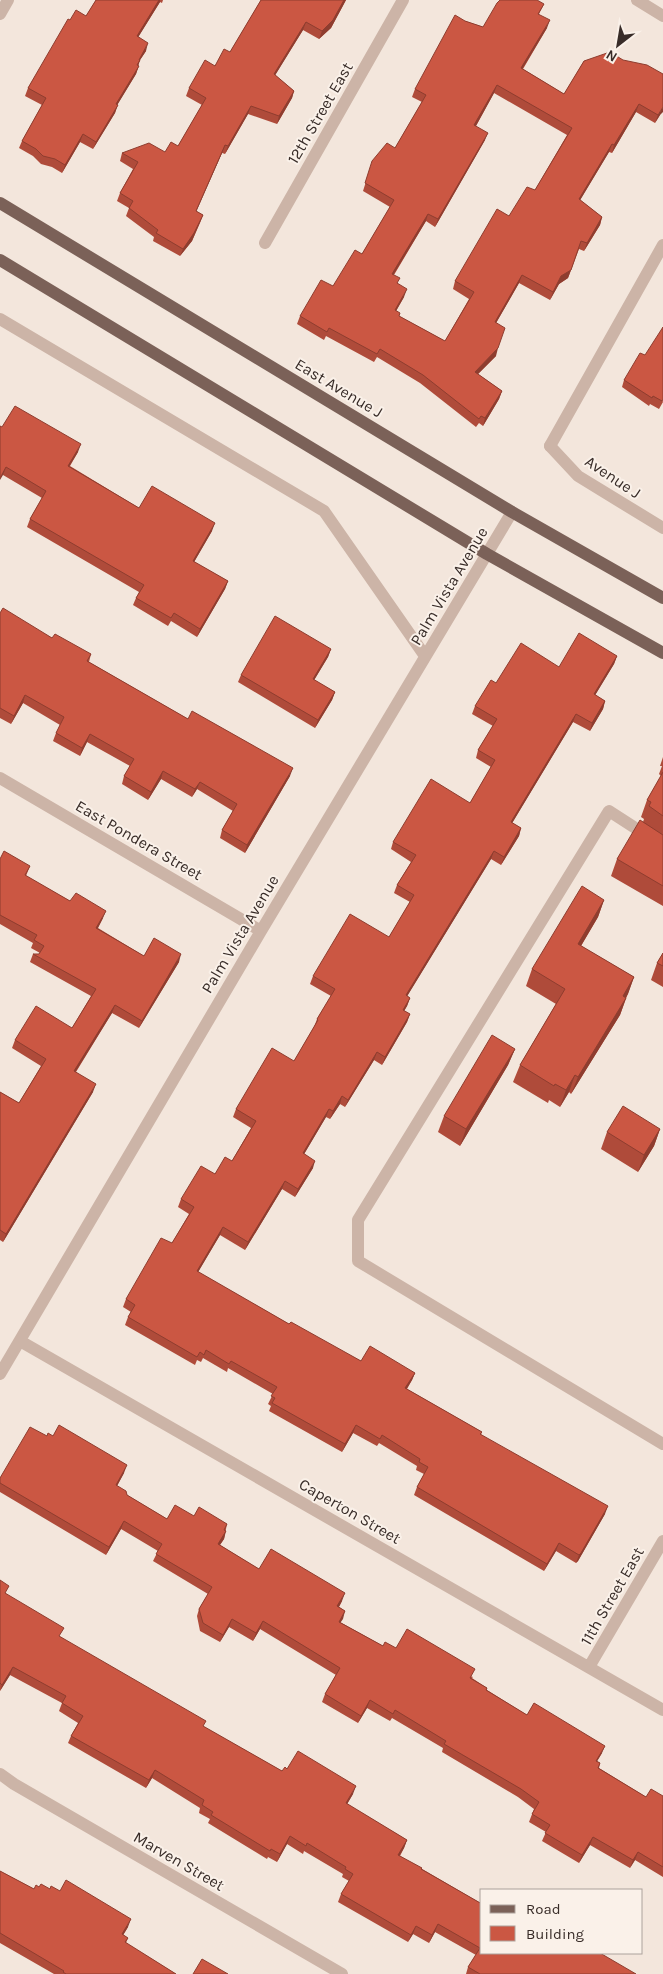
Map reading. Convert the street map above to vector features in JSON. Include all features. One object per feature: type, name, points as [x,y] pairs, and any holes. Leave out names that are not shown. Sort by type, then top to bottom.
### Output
[{"type":"main road","name":"East Avenue J","points":[[0,203],[512,512],[663,598]]},
{"type":"main road","points":[[0,260],[487,554],[663,653]]},
{"type":"street","points":[[0,14],[8,0]]},
{"type":"street","name":"12th Street East","points":[[265,243],[403,0]]},
{"type":"street","points":[[637,0],[663,16]]},
{"type":"street","name":"Avenue J","points":[[663,245],[550,446],[578,476],[663,528]]},
{"type":"street","points":[[0,319],[324,511],[425,656]]},
{"type":"street","name":"Palm Vista Avenue","points":[[0,1374],[261,931],[512,512]]},
{"type":"street","name":"East Pondera Street","points":[[0,778],[261,931]]},
{"type":"street","points":[[663,846],[609,811],[358,1220],[358,1261],[663,1444]]},
{"type":"street","name":"Caperton Street","points":[[20,1341],[663,1710]]},
{"type":"street","name":"11th Street East","points":[[589,1667],[663,1541]]},
{"type":"street","name":"Marven Street","points":[[0,1774],[14,1784],[342,1974]]},
{"type":"building","points":[[96,0],[159,0],[137,36],[148,43],[137,65],[139,66],[116,104],[118,105],[96,142],[83,134],[65,165],[55,159],[43,156],[36,149],[22,141],[46,98],[28,88],[68,19],[70,20],[76,10],[86,16]]},
{"type":"building","points":[[261,0],[344,0],[333,20],[322,31],[306,22],[274,74],[294,91],[279,116],[251,106],[228,146],[225,145],[196,211],[203,215],[183,249],[156,233],[158,230],[129,208],[133,201],[120,193],[138,162],[122,153],[149,143],[165,152],[171,142],[178,146],[206,98],[189,88],[205,60],[215,66],[224,49],[230,52]]},
{"type":"building","points":[[500,0],[537,0],[544,4],[538,14],[550,20],[521,68],[564,94],[584,61],[610,52],[623,60],[647,65],[663,74],[663,107],[658,115],[639,104],[579,199],[602,217],[587,243],[581,241],[571,270],[561,276],[553,292],[522,275],[495,322],[505,328],[498,348],[475,372],[502,391],[485,418],[481,416],[479,419],[423,375],[380,349],[377,354],[329,328],[327,332],[300,316],[321,280],[333,286],[355,250],[362,254],[394,200],[365,183],[372,161],[387,143],[395,148],[426,95],[415,89],[455,15],[465,21],[483,27]],"holes":[[[497,85],[572,128],[535,190],[527,187],[509,216],[497,209],[455,281],[474,292],[445,341],[399,316],[400,313],[395,310],[407,289],[397,283],[400,278],[392,274],[428,214],[438,219],[488,133],[474,125]]]},
{"type":"building","points":[[663,327],[662,401],[653,396],[652,398],[624,380],[640,353],[645,355]]},
{"type":"building","points":[[15,406],[81,444],[68,466],[139,508],[152,486],[215,523],[193,561],[228,581],[200,629],[174,613],[171,618],[136,598],[144,585],[30,519],[46,491],[6,467],[0,478],[0,426],[2,427]]},
{"type":"building","points":[[3,608],[52,638],[55,634],[91,654],[87,661],[188,719],[192,711],[293,768],[247,845],[222,830],[237,804],[200,782],[195,789],[163,771],[151,792],[124,776],[134,759],[90,734],[82,748],[56,733],[64,717],[25,695],[14,716],[0,708],[0,613]]},
{"type":"building","points":[[275,616],[331,649],[313,679],[335,692],[318,720],[241,675]]},
{"type":"building","points":[[579,633],[617,656],[594,694],[605,701],[592,723],[576,714],[511,822],[521,828],[504,857],[494,851],[406,995],[410,998],[403,1010],[410,1014],[385,1057],[377,1052],[348,1100],[342,1096],[333,1111],[329,1109],[303,1153],[315,1161],[298,1189],[285,1181],[248,1242],[223,1227],[197,1271],[289,1324],[291,1322],[361,1361],[370,1346],[415,1373],[405,1388],[482,1432],[480,1434],[608,1506],[579,1555],[559,1543],[547,1564],[417,1487],[428,1467],[419,1462],[420,1459],[382,1435],[380,1439],[356,1425],[345,1444],[272,1403],[275,1398],[271,1396],[277,1387],[231,1361],[229,1364],[206,1350],[204,1355],[200,1352],[197,1357],[128,1317],[135,1305],[126,1299],[161,1238],[172,1243],[194,1207],[181,1199],[201,1166],[215,1174],[225,1157],[232,1161],[256,1121],[236,1109],[272,1048],[294,1061],[318,1020],[335,989],[313,976],[350,914],[389,937],[414,895],[397,885],[416,855],[393,842],[431,779],[470,803],[495,760],[478,750],[497,719],[475,706],[491,680],[496,683],[521,643],[559,667]]},
{"type":"building","points":[[663,772],[663,816],[649,806],[651,802],[647,800]]},
{"type":"building","points":[[640,820],[663,835],[663,886],[617,859]]},
{"type":"building","points":[[4,851],[30,866],[25,875],[70,901],[76,893],[106,911],[96,928],[144,956],[154,938],[181,954],[142,1021],[115,1005],[74,1071],[96,1084],[6,1234],[0,1230],[0,1092],[19,1103],[46,1059],[15,1040],[36,1006],[72,1028],[96,989],[33,954],[39,954],[44,946],[34,940],[37,935],[0,915],[0,859]]},
{"type":"building","points":[[582,886],[604,900],[578,944],[634,977],[623,996],[626,998],[578,1077],[575,1075],[566,1090],[555,1084],[554,1086],[520,1065],[565,989],[532,969]]},
{"type":"building","points":[[663,953],[663,966],[657,963]]},
{"type":"building","points":[[492,1035],[515,1049],[466,1129],[444,1116]]},
{"type":"building","points":[[623,1106],[660,1129],[644,1155],[607,1132]]},
{"type":"building","points":[[59,1425],[127,1465],[116,1485],[126,1491],[127,1495],[167,1519],[175,1505],[194,1516],[199,1507],[227,1524],[224,1530],[226,1531],[218,1544],[259,1569],[271,1549],[345,1593],[337,1606],[345,1611],[339,1622],[383,1646],[385,1642],[396,1648],[407,1629],[475,1669],[470,1678],[527,1715],[534,1703],[605,1746],[596,1761],[600,1763],[598,1768],[646,1797],[651,1789],[663,1796],[663,1867],[638,1852],[633,1860],[593,1837],[582,1855],[545,1833],[550,1825],[532,1814],[539,1802],[521,1789],[444,1744],[446,1741],[395,1710],[393,1714],[370,1700],[361,1716],[325,1694],[340,1668],[263,1621],[256,1633],[232,1619],[223,1635],[203,1623],[199,1609],[212,1587],[156,1554],[162,1544],[124,1521],[109,1547],[0,1483],[0,1478],[30,1427],[47,1436],[48,1433],[53,1436]]},
{"type":"building","points":[[0,1580],[9,1586],[5,1593],[64,1628],[59,1636],[206,1721],[203,1726],[282,1771],[285,1767],[287,1769],[298,1751],[356,1786],[346,1803],[407,1840],[398,1855],[480,1903],[480,1948],[438,1924],[432,1935],[416,1926],[411,1935],[341,1894],[353,1874],[345,1869],[346,1867],[307,1843],[306,1846],[290,1836],[280,1854],[271,1849],[270,1851],[211,1815],[213,1812],[202,1805],[204,1800],[155,1770],[149,1780],[71,1736],[83,1716],[62,1703],[66,1696],[13,1667],[2,1685],[0,1683]]},
{"type":"building","points":[[0,1871],[34,1889],[36,1885],[39,1887],[41,1884],[50,1889],[51,1886],[60,1891],[66,1880],[131,1919],[122,1934],[128,1938],[125,1942],[176,1974],[66,1974],[0,1933]]},
{"type":"building","points":[[480,1948],[480,1954],[602,1954],[636,1974],[480,1974],[468,1967]]},
{"type":"building","points":[[202,1959],[228,1974],[193,1974]]}]
